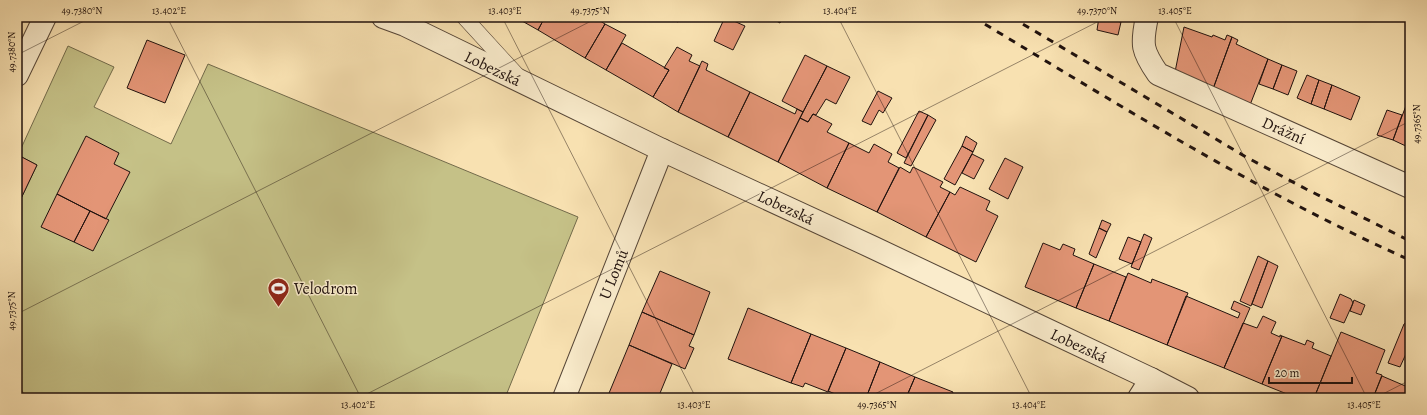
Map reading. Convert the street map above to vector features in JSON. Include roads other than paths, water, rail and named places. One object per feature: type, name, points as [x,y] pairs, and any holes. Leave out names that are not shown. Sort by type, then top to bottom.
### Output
[{"type":"street","points":[[17,75],[45,17]]},
{"type":"street","name":"Lobezská","points":[[383,17],[405,26],[662,150],[872,247],[1151,379],[1188,398]]},
{"type":"street","name":"Drážní","points":[[1147,17],[1144,31],[1144,46],[1148,59],[1158,74],[1410,187]]},
{"type":"street","name":"U Lomů","points":[[564,398],[662,150]]},
{"type":"street","points":[[1139,398],[1151,379]]},
{"type":"lane","points":[[464,17],[524,83]]},
{"type":"railway","points":[[973,17],[1134,114],[1242,176],[1353,234],[1410,260]]},
{"type":"railway","points":[[1011,17],[1246,157],[1410,241]]},
{"type":"place","name":"Velodrom","points":[[279,308]]}]
